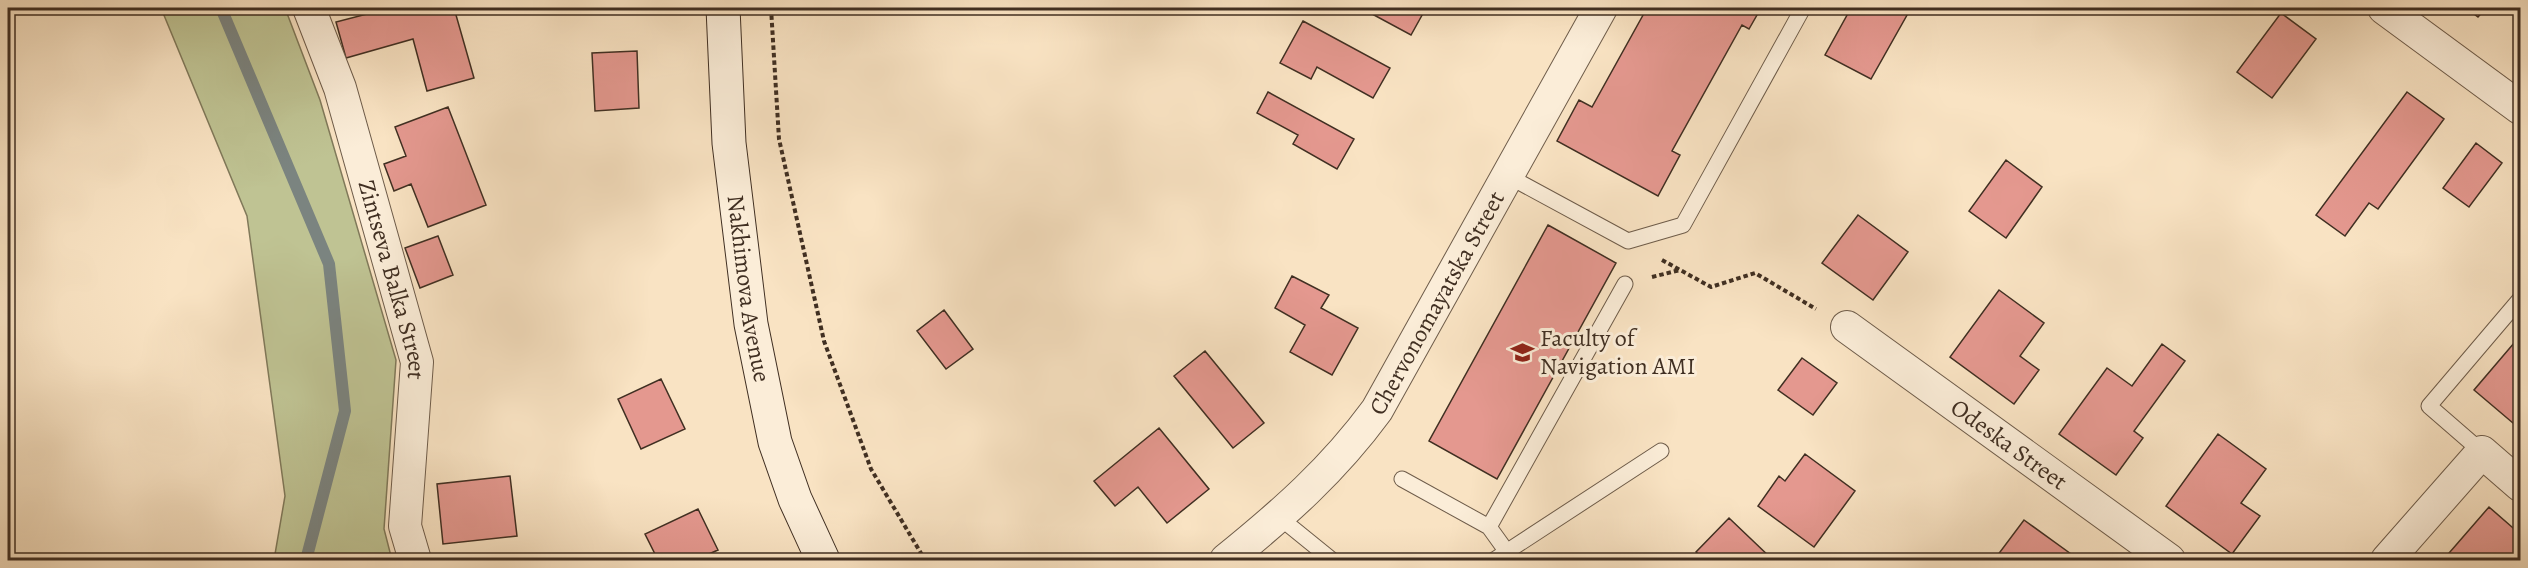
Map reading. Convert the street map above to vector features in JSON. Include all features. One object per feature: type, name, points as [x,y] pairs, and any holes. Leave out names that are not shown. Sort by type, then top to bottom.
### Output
[{"type":"main road","name":"Nakhimova Avenue","points":[[723,8],[729,142],[751,324],[774,441],[795,499],[823,561]]},
{"type":"street","name":"Zintseva Balka Street","points":[[309,8],[340,88],[417,362],[405,526],[415,561]]},
{"type":"street","name":"Chervonomayatska Street","points":[[1226,561],[1279,517],[1332,467],[1377,410],[1600,8]]},
{"type":"street","points":[[2384,8],[2520,108]]},
{"type":"street","name":"Odeska Street","points":[[1847,327],[2169,561]]},
{"type":"street","points":[[2387,561],[2482,452],[2520,485]]},
{"type":"lane","points":[[1508,176],[1628,241],[1683,225],[1803,8]]},
{"type":"lane","points":[[1489,527],[1624,284]]},
{"type":"lane","points":[[2482,452],[2428,406],[2520,299]]},
{"type":"lane","points":[[1402,479],[1489,527],[1501,556],[1661,451]]},
{"type":"lane","points":[[1279,517],[1332,561]]},
{"type":"path","points":[[771,8],[778,139],[825,340],[871,469],[925,561]]},
{"type":"path","points":[[1680,270],[1712,287],[1755,273],[1847,327]]},
{"type":"green space","points":[[161,8],[285,8],[320,100],[396,360],[384,529],[392,560],[274,560],[285,496],[247,216]]},
{"type":"building","points":[[390,8],[454,8],[474,78],[427,91],[413,39],[346,58],[336,22]]},
{"type":"building","points":[[1361,8],[1426,8],[1411,35]]},
{"type":"building","points":[[1647,8],[1761,8],[1749,29],[1742,25],[1672,151],[1680,155],[1658,196],[1557,141],[1579,100],[1592,107]]},
{"type":"building","points":[[1851,8],[1911,8],[1871,79],[1825,55]]},
{"type":"building","points":[[2466,8],[2486,8],[2478,17]]},
{"type":"building","points":[[2281,13],[2316,39],[2272,98],[2237,72]]},
{"type":"building","points":[[1303,21],[1390,68],[1373,98],[1317,67],[1311,79],[1280,63]]},
{"type":"building","points":[[637,51],[639,108],[595,111],[592,53]]},
{"type":"building","points":[[1268,92],[1354,139],[1337,169],[1293,144],[1298,135],[1257,113]]},
{"type":"building","points":[[2407,92],[2444,119],[2378,209],[2369,203],[2345,236],[2316,215]]},
{"type":"building","points":[[448,107],[486,205],[428,227],[411,184],[394,191],[384,164],[406,156],[395,127]]},
{"type":"building","points":[[2476,143],[2502,163],[2469,207],[2443,188]]},
{"type":"building","points":[[2006,160],[2042,187],[2006,238],[1969,211]]},
{"type":"building","points":[[1858,215],[1908,252],[1873,300],[1822,263]]},
{"type":"building","points":[[1548,225],[1616,263],[1497,479],[1429,441]]},
{"type":"building","points":[[438,236],[453,275],[420,288],[405,248]]},
{"type":"building","points":[[1292,276],[1329,295],[1321,308],[1358,328],[1332,375],[1290,352],[1305,325],[1275,308]]},
{"type":"building","points":[[1999,290],[2044,323],[2020,356],[2039,370],[2014,404],[1950,357]]},
{"type":"building","points":[[944,310],[973,349],[946,369],[917,331]]},
{"type":"building","points":[[2520,336],[2520,429],[2474,390]]},
{"type":"building","points":[[2162,344],[2185,361],[2134,431],[2143,438],[2116,475],[2059,434],[2107,368],[2132,386]]},
{"type":"building","points":[[1205,351],[1264,423],[1233,448],[1174,376]]},
{"type":"building","points":[[1802,358],[1837,383],[1813,415],[1778,390]]},
{"type":"building","points":[[661,379],[685,429],[641,449],[618,399]]},
{"type":"building","points":[[1159,428],[1209,489],[1167,523],[1138,487],[1115,506],[1094,481]]},
{"type":"building","points":[[2218,434],[2266,469],[2241,503],[2260,516],[2232,554],[2166,506]]},
{"type":"building","points":[[1805,454],[1855,491],[1814,547],[1758,506],[1779,476],[1785,481]]},
{"type":"building","points":[[510,476],[517,536],[443,544],[437,484]]},
{"type":"building","points":[[2489,507],[2520,534],[2520,560],[2443,560]]},
{"type":"building","points":[[698,509],[718,550],[695,560],[658,560],[645,534]]},
{"type":"building","points":[[1729,518],[1773,560],[1705,560],[1696,552]]},
{"type":"building","points":[[2024,520],[2078,559],[1994,560]]},
{"type":"waterway","points":[[221,8],[329,264],[345,411],[306,560]]},
{"type":"place","name":"Faculty of Navigation AMI","points":[[1522,352]]}]
